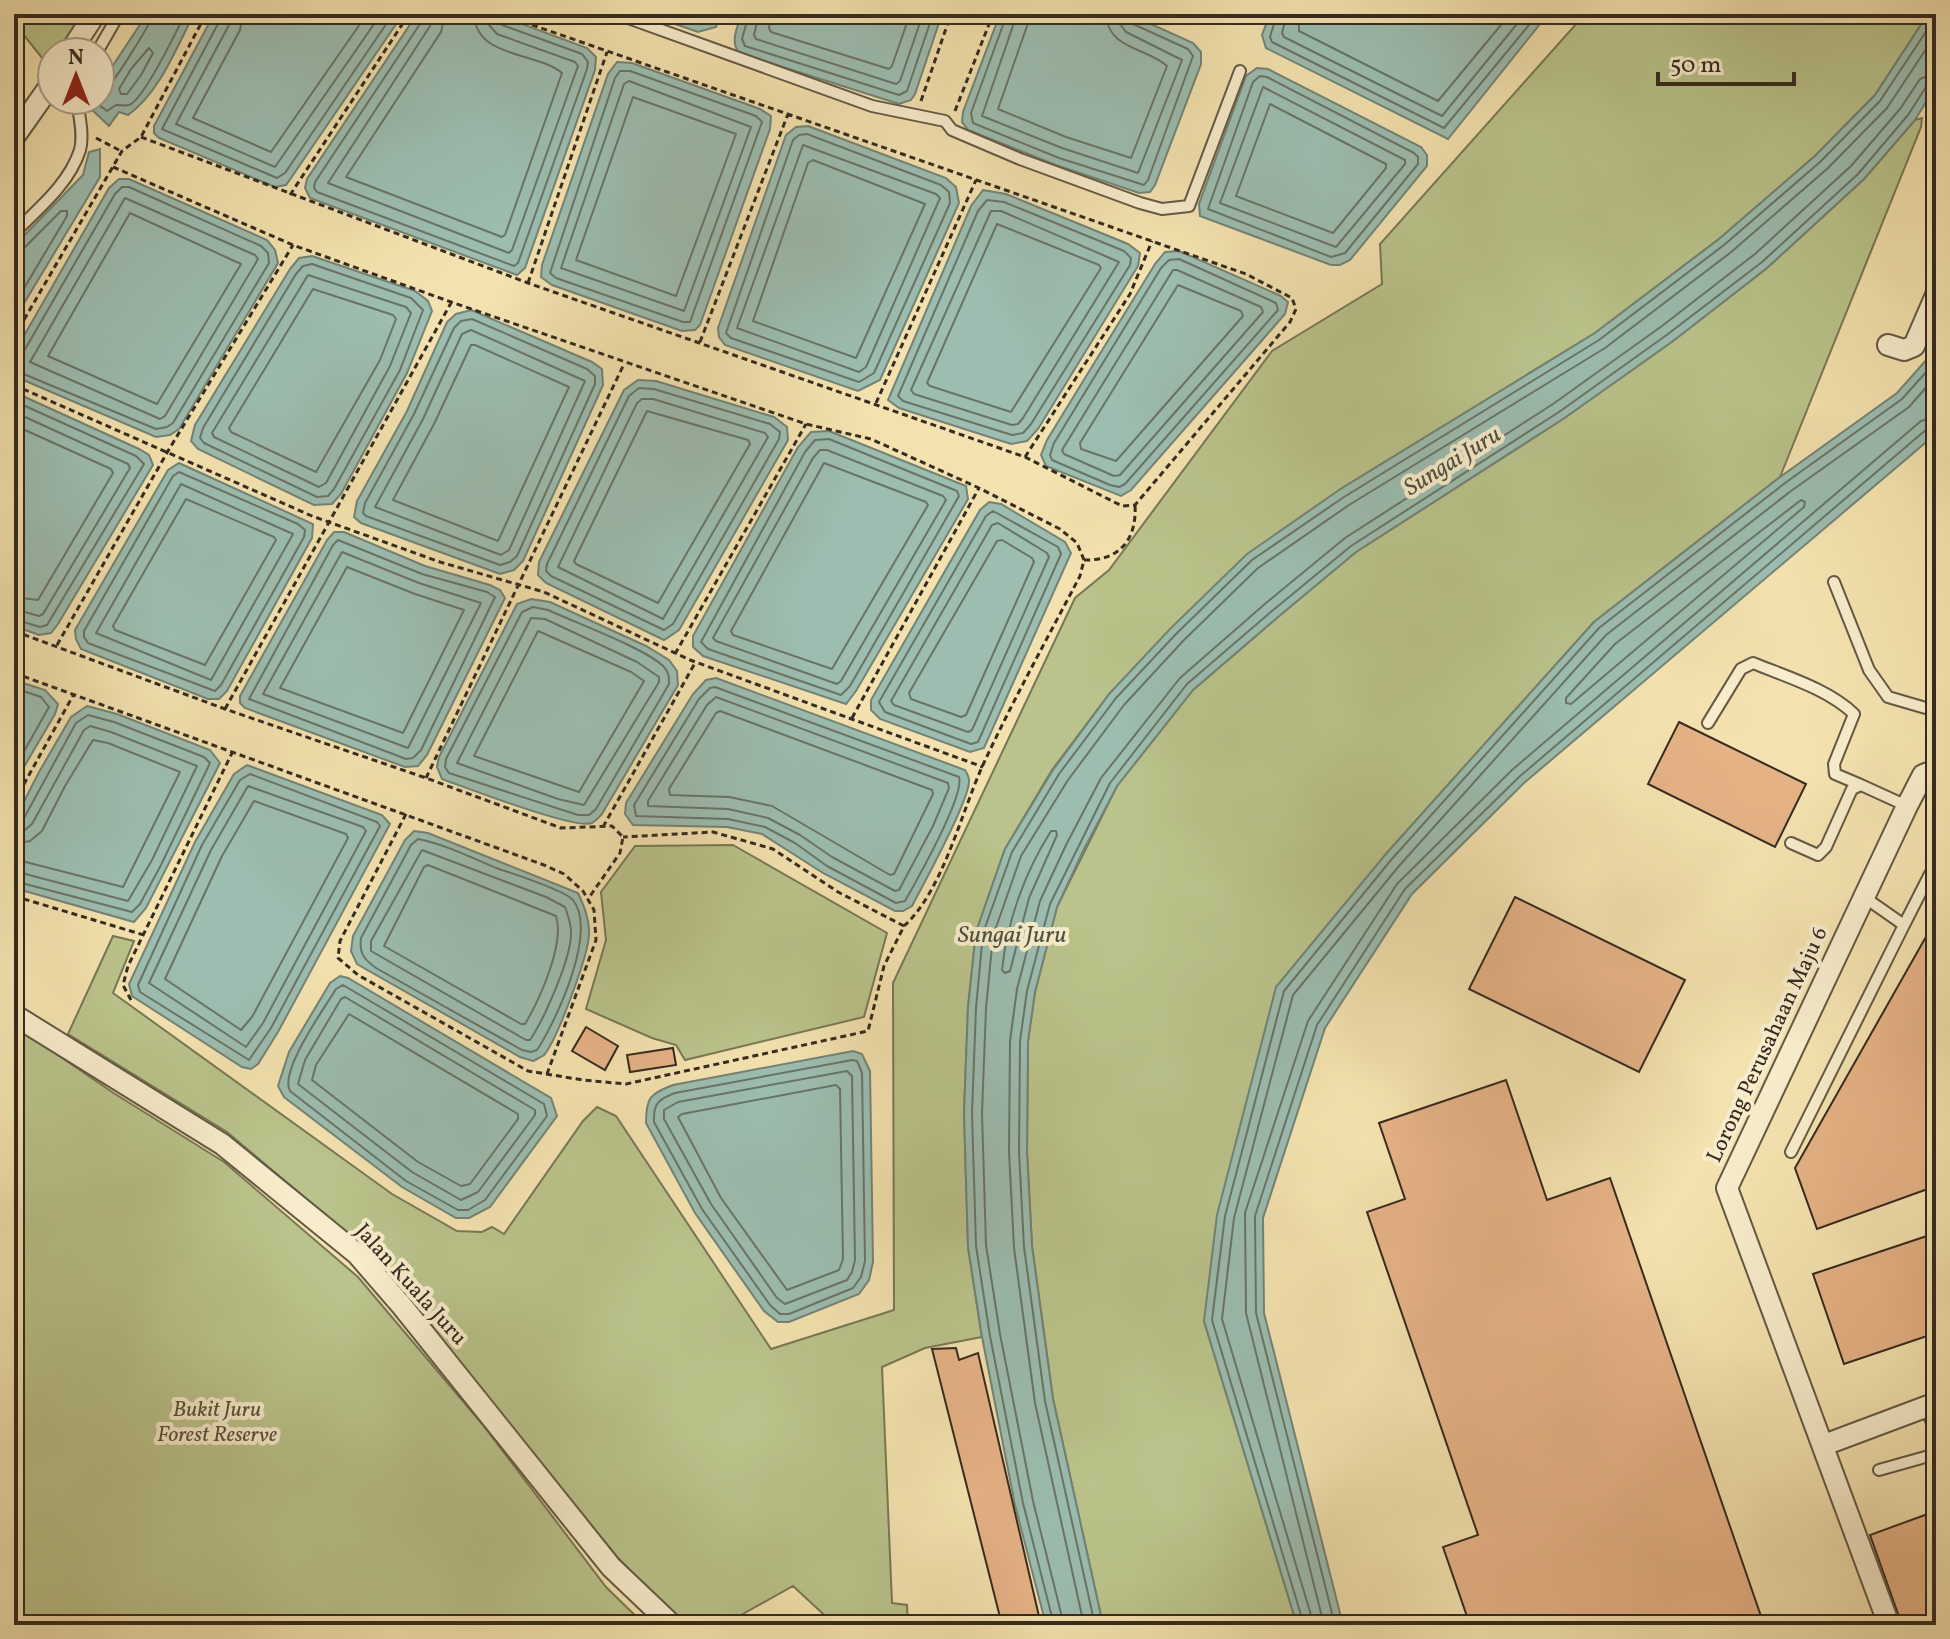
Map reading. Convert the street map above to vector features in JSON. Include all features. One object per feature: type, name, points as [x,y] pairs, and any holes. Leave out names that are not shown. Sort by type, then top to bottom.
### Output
[{"type":"street","points":[[81,36],[95,14]]},
{"type":"street","points":[[14,137],[36,106]]},
{"type":"street","points":[[1888,345],[1904,350],[1914,346],[1936,295]]},
{"type":"street","name":"Lorong Perusahaan Maju 6","points":[[1889,1625],[1727,1188],[1907,806],[1923,775],[1936,770]]},
{"type":"street","name":"Jalan Kuala Juru","points":[[14,1015],[222,1144],[357,1254],[611,1567],[672,1625]]},
{"type":"street","points":[[1824,1445],[1931,1405]]},
{"type":"lane","points":[[106,36],[119,14]]},
{"type":"lane","points":[[617,14],[872,106],[945,121],[952,130],[1020,159],[1162,209],[1189,206],[1240,71]]},
{"type":"lane","points":[[14,233],[63,183],[80,148],[78,116]]},
{"type":"lane","points":[[1834,582],[1869,670],[1888,697],[1936,711]]},
{"type":"lane","points":[[1708,723],[1741,669],[1753,663],[1780,674],[1842,703],[1854,714],[1834,764],[1835,774],[1907,806]]},
{"type":"lane","points":[[1791,843],[1818,855],[1826,847],[1852,789],[1861,785]]},
{"type":"lane","points":[[1791,1152],[1930,874]]},
{"type":"lane","points":[[1864,897],[1904,925]]},
{"type":"lane","points":[[1931,1405],[1936,1431]]},
{"type":"lane","points":[[1879,1470],[1936,1454]]},
{"type":"path","points":[[14,337],[122,151],[141,137],[206,14]]},
{"type":"path","points":[[290,195],[409,14]]},
{"type":"path","points":[[501,14],[1246,274],[1292,298],[1296,309],[1290,322],[1135,505],[1133,533],[1118,553],[1099,560],[1084,560]]},
{"type":"path","points":[[916,116],[951,14]]},
{"type":"path","points":[[949,127],[993,14]]},
{"type":"path","points":[[528,283],[608,51]]},
{"type":"path","points":[[700,342],[789,113]]},
{"type":"path","points":[[141,137],[528,283],[1025,457],[1122,506],[1135,505]]},
{"type":"path","points":[[80,139],[99,138],[122,151]]},
{"type":"path","points":[[113,167],[293,245],[451,302],[624,364],[806,424],[871,439],[1060,529],[1077,543],[1084,560],[1080,576],[983,767],[929,895],[904,926],[884,966],[868,1031],[626,1084],[528,1071],[358,975],[338,958],[340,941],[406,814]]},
{"type":"path","points":[[876,403],[976,180]]},
{"type":"path","points":[[1025,457],[1130,294],[1152,241]]},
{"type":"path","points":[[57,645],[168,451],[293,245]]},
{"type":"path","points":[[225,709],[451,302]]},
{"type":"path","points":[[426,778],[624,364]]},
{"type":"path","points":[[14,385],[312,516],[440,562],[544,592],[695,662],[983,767]]},
{"type":"path","points":[[675,654],[806,424]]},
{"type":"path","points":[[852,718],[979,488]]},
{"type":"path","points":[[14,631],[561,828],[612,826],[623,837],[713,832],[773,849],[838,892],[904,926]]},
{"type":"path","points":[[603,827],[695,662]]},
{"type":"path","points":[[14,673],[564,874],[583,891],[594,910],[596,940],[547,1074]]},
{"type":"path","points":[[14,802],[74,694]]},
{"type":"path","points":[[131,1000],[123,985],[128,966],[232,753]]},
{"type":"path","points":[[588,899],[620,853],[623,837]]},
{"type":"path","points":[[14,896],[144,935]]},
{"type":"green space","points":[[14,14],[84,14],[71,36],[36,36],[36,50],[14,23]]},
{"type":"green space","points":[[1585,14],[1928,14],[1875,95],[1815,156],[1719,239],[1595,333],[1339,490],[1110,693],[1052,770],[1005,849],[976,932],[968,1007],[964,1113],[968,1247],[982,1337],[925,1348],[882,1367],[892,1603],[907,1605],[908,1625],[835,1625],[793,1586],[723,1625],[685,1625],[617,1557],[361,1245],[227,1132],[68,1034],[113,936],[134,941],[113,993],[392,1194],[457,1231],[482,1232],[492,1227],[504,1234],[583,1121],[597,1107],[616,1116],[771,1349],[894,1310],[893,983],[1075,598],[1109,570],[1272,351],[1382,284],[1380,244]]},
{"type":"green space","points":[[1922,118],[1780,477],[1594,622],[1385,855],[1204,1321],[1297,1625],[1103,1625],[1053,1399],[1032,1246],[1027,1152],[1028,1041],[1035,992],[1057,907],[1117,786],[1193,690],[1356,552],[1563,419],[1673,341],[1767,268],[1864,179],[1915,120]]},
{"type":"green space","points":[[733,845],[887,933],[864,1017],[685,1060],[676,1045],[652,1038],[586,1009],[606,940],[601,892],[635,846]]},
{"type":"green space","name":"Bukit Juru Forest Reserve","points":[[14,1025],[112,1092],[224,1162],[358,1277],[483,1425],[606,1587],[645,1625],[14,1625]]},
{"type":"water","points":[[147,14],[194,14],[166,69],[149,94],[128,115],[119,112],[109,126],[98,116],[116,116],[116,61]]},
{"type":"water","points":[[214,14],[403,14],[286,185],[275,187],[159,138],[154,133],[154,126]]},
{"type":"water","points":[[417,14],[495,14],[587,48],[596,57],[595,70],[525,268],[517,275],[310,198],[305,188],[307,179]]},
{"type":"water","points":[[646,14],[721,14],[716,27],[698,32]]},
{"type":"water","points":[[742,14],[942,14],[915,94],[911,100],[899,104],[739,53],[735,39]]},
{"type":"water","points":[[1000,14],[1129,14],[1193,43],[1201,52],[1201,64],[1150,192],[1139,193],[1056,165],[968,130],[962,122],[963,112]]},
{"type":"water","points":[[1270,14],[1548,14],[1448,139],[1266,48],[1262,35]]},
{"type":"water","name":"Sungai Juru","points":[[1928,14],[1936,14],[1936,86],[1915,120],[1864,179],[1767,268],[1673,341],[1563,419],[1356,552],[1193,690],[1117,786],[1057,907],[1035,992],[1028,1041],[1027,1152],[1032,1246],[1053,1399],[1103,1625],[1046,1625],[1015,1505],[968,1247],[964,1113],[968,1007],[976,932],[1005,849],[1053,770],[1110,693],[1247,554],[1339,490],[1595,333],[1719,239],[1815,156],[1875,95]]},
{"type":"water","points":[[617,62],[632,63],[760,109],[771,116],[770,129],[700,325],[695,330],[682,331],[552,285],[541,277],[542,265],[608,74]]},
{"type":"water","points":[[1257,68],[1268,69],[1421,147],[1427,155],[1427,166],[1350,260],[1340,265],[1331,265],[1200,216],[1199,204],[1246,76]]},
{"type":"water","points":[[808,126],[946,178],[956,187],[959,203],[880,380],[858,391],[725,345],[719,337],[718,328],[786,135],[796,127]]},
{"type":"water","points":[[100,149],[100,177],[14,320],[14,246],[83,175],[89,152]]},
{"type":"water","points":[[119,179],[129,179],[267,240],[275,250],[278,263],[179,429],[170,435],[156,437],[14,376],[14,353],[109,188]]},
{"type":"water","points":[[983,190],[1006,194],[1128,244],[1140,253],[1138,266],[1038,429],[1027,441],[1011,444],[899,408],[888,400],[971,206]]},
{"type":"water","points":[[1179,251],[1281,296],[1288,302],[1285,314],[1131,490],[1121,496],[1046,466],[1041,455],[1047,440],[1155,264],[1165,252]]},
{"type":"water","points":[[312,256],[415,291],[428,301],[432,311],[407,373],[341,494],[332,504],[314,505],[198,449],[191,441],[195,425],[290,269],[299,258]]},
{"type":"water","points":[[471,310],[602,369],[603,385],[523,561],[514,570],[500,574],[361,523],[354,517],[357,501],[407,411],[447,322],[456,314]]},
{"type":"water","points":[[1936,349],[1936,431],[1524,783],[1412,894],[1325,1028],[1263,1218],[1264,1313],[1343,1625],[1297,1625],[1204,1321],[1217,1215],[1276,987],[1385,855],[1594,622],[1780,477],[1897,393]]},
{"type":"water","points":[[638,380],[656,381],[774,417],[787,427],[788,440],[679,630],[664,640],[546,583],[538,575],[539,562],[624,390]]},
{"type":"water","points":[[14,392],[139,449],[149,455],[153,465],[58,624],[51,633],[39,635],[14,626]]},
{"type":"water","points":[[829,431],[966,486],[968,499],[846,704],[703,656],[693,647],[693,636],[798,447],[811,432]]},
{"type":"water","points":[[179,463],[313,524],[312,538],[227,691],[219,699],[208,699],[81,649],[76,639],[75,630],[168,470]]},
{"type":"water","points":[[989,502],[1001,504],[1065,542],[1071,553],[984,748],[970,752],[880,719],[871,710],[871,700],[980,510]]},
{"type":"water","points":[[334,532],[344,532],[425,566],[490,585],[500,590],[505,598],[427,755],[418,766],[405,767],[245,708],[240,703],[240,696]]},
{"type":"water","points":[[531,599],[550,602],[646,646],[669,660],[677,671],[678,685],[602,814],[592,823],[565,820],[519,807],[442,779],[437,767],[439,757],[517,604]]},
{"type":"water","points":[[716,678],[965,770],[969,781],[962,806],[912,906],[895,911],[823,873],[762,834],[727,827],[633,825],[625,814],[626,803],[693,694],[706,680]]},
{"type":"water","points":[[14,680],[45,690],[58,704],[14,784]]},
{"type":"water","points":[[87,706],[117,714],[210,750],[220,763],[146,908],[134,922],[14,888],[14,821],[71,717]]},
{"type":"water","points":[[247,765],[382,815],[390,824],[278,1032],[258,1064],[251,1069],[242,1067],[132,996],[129,984],[195,842],[234,774]]},
{"type":"water","points":[[414,831],[428,833],[578,893],[589,924],[587,946],[564,1016],[544,1055],[533,1061],[520,1057],[357,964],[351,951],[353,936],[405,840]]},
{"type":"water","points":[[340,976],[551,1098],[557,1116],[490,1207],[469,1218],[456,1218],[402,1187],[284,1097],[278,1086],[289,1052],[330,983]]},
{"type":"water","points":[[853,1051],[862,1054],[870,1071],[873,1262],[869,1280],[859,1294],[789,1322],[778,1322],[764,1311],[695,1213],[646,1123],[648,1102],[654,1094],[673,1085]]},
{"type":"building","points":[[1679,722],[1806,784],[1775,847],[1648,784]]},
{"type":"building","points":[[1515,897],[1685,980],[1639,1072],[1469,989]]},
{"type":"building","points":[[1936,919],[1936,1186],[1817,1229],[1795,1168]]},
{"type":"building","points":[[586,1027],[618,1046],[605,1070],[572,1051]]},
{"type":"building","points":[[673,1048],[676,1065],[630,1072],[627,1055]]},
{"type":"building","points":[[1506,1080],[1547,1200],[1610,1178],[1764,1625],[1470,1625],[1443,1547],[1478,1535],[1367,1212],[1405,1199],[1379,1123]]},
{"type":"building","points":[[1936,1233],[1936,1333],[1844,1364],[1813,1274]]},
{"type":"building","points":[[956,1348],[959,1360],[978,1353],[1041,1625],[1002,1625],[932,1349]]},
{"type":"building","points":[[1936,1511],[1936,1625],[1902,1625],[1870,1535]]}]
